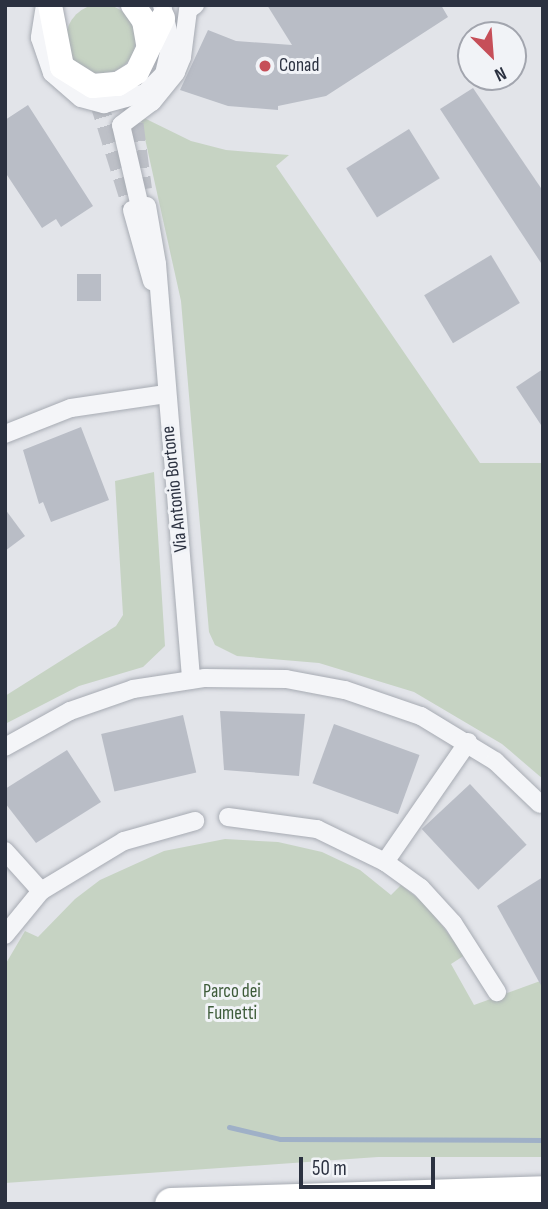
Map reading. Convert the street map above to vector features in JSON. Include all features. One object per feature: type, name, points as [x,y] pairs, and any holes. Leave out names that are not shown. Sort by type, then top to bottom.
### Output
[{"type":"highway","points":[[171,1204],[543,1192]]},
{"type":"street","points":[[48,5],[62,67],[121,125],[152,102],[176,72],[182,57],[188,10],[195,5]]},
{"type":"street","points":[[48,5],[40,28],[45,60],[63,86],[94,96],[132,99],[164,74],[172,44],[162,12]]},
{"type":"street","points":[[55,37],[69,5]]},
{"type":"street","points":[[133,5],[144,22],[148,44]]},
{"type":"street","points":[[131,97],[137,72],[162,12]]},
{"type":"street","points":[[94,96],[137,72]]},
{"type":"street","name":"Via Antonio Bortone","points":[[121,125],[157,298],[191,680]]},
{"type":"street","points":[[5,434],[87,405],[166,394]]},
{"type":"street","points":[[5,747],[79,707],[133,689],[191,680],[265,677],[327,685],[393,705],[468,742],[507,771],[540,804]]},
{"type":"street","points":[[385,862],[468,742]]},
{"type":"street","points":[[228,817],[317,829],[385,862],[421,888],[453,923],[497,992]]},
{"type":"street","points":[[5,935],[41,891],[124,841],[195,821]]},
{"type":"street","points":[[5,851],[41,891]]},
{"type":"green space","points":[[101,4],[126,14],[136,39],[126,64],[101,74],[76,64],[66,39],[76,14]]},
{"type":"green space","points":[[140,116],[191,141],[226,150],[289,155],[276,166],[480,463],[543,463],[543,779],[502,744],[414,692],[319,663],[237,656],[215,645],[209,632],[181,301]]},
{"type":"green space","points":[[154,472],[165,646],[143,667],[79,686],[5,724],[5,696],[116,626],[123,615],[115,481]]},
{"type":"green space","name":"Parco dei Fumetti","points":[[225,839],[278,842],[322,852],[360,870],[391,895],[401,885],[426,905],[465,955],[451,964],[474,1005],[543,980],[543,1157],[378,1157],[5,1183],[5,965],[25,931],[38,937],[75,899],[100,880],[164,851]]},
{"type":"building","points":[[267,5],[441,5],[448,17],[326,96],[278,106],[278,110],[228,106],[180,90],[208,30],[236,41],[292,45]]},
{"type":"building","points":[[468,91],[475,91],[543,191],[543,266],[440,109]]},
{"type":"building","points":[[28,105],[93,206],[61,227],[56,219],[42,228],[5,172],[5,120]]},
{"type":"building","points":[[409,129],[440,178],[377,217],[346,168]]},
{"type":"building","points":[[491,255],[520,303],[453,343],[424,295]]},
{"type":"building","points":[[77,274],[101,274],[101,301],[77,301]]},
{"type":"building","points":[[543,369],[543,428],[516,387]]},
{"type":"building","points":[[81,427],[109,500],[51,522],[43,502],[39,504],[23,450]]},
{"type":"building","points":[[5,509],[25,536],[5,551]]},
{"type":"building","points":[[220,711],[305,714],[299,776],[224,770]]},
{"type":"building","points":[[183,715],[196,772],[114,791],[101,734]]},
{"type":"building","points":[[334,724],[420,755],[398,814],[312,783]]},
{"type":"building","points":[[67,750],[101,802],[36,843],[5,803],[5,789]]},
{"type":"building","points":[[470,784],[527,845],[478,890],[422,829]]},
{"type":"building","points":[[543,877],[543,989],[497,906]]},
{"type":"waterway","points":[[229,1127],[280,1139],[543,1140]]},
{"type":"tunnel","points":[[131,97],[143,189]]},
{"type":"tunnel","points":[[98,100],[132,210]]},
{"type":"place","name":"Conad","points":[[265,66]]}]
